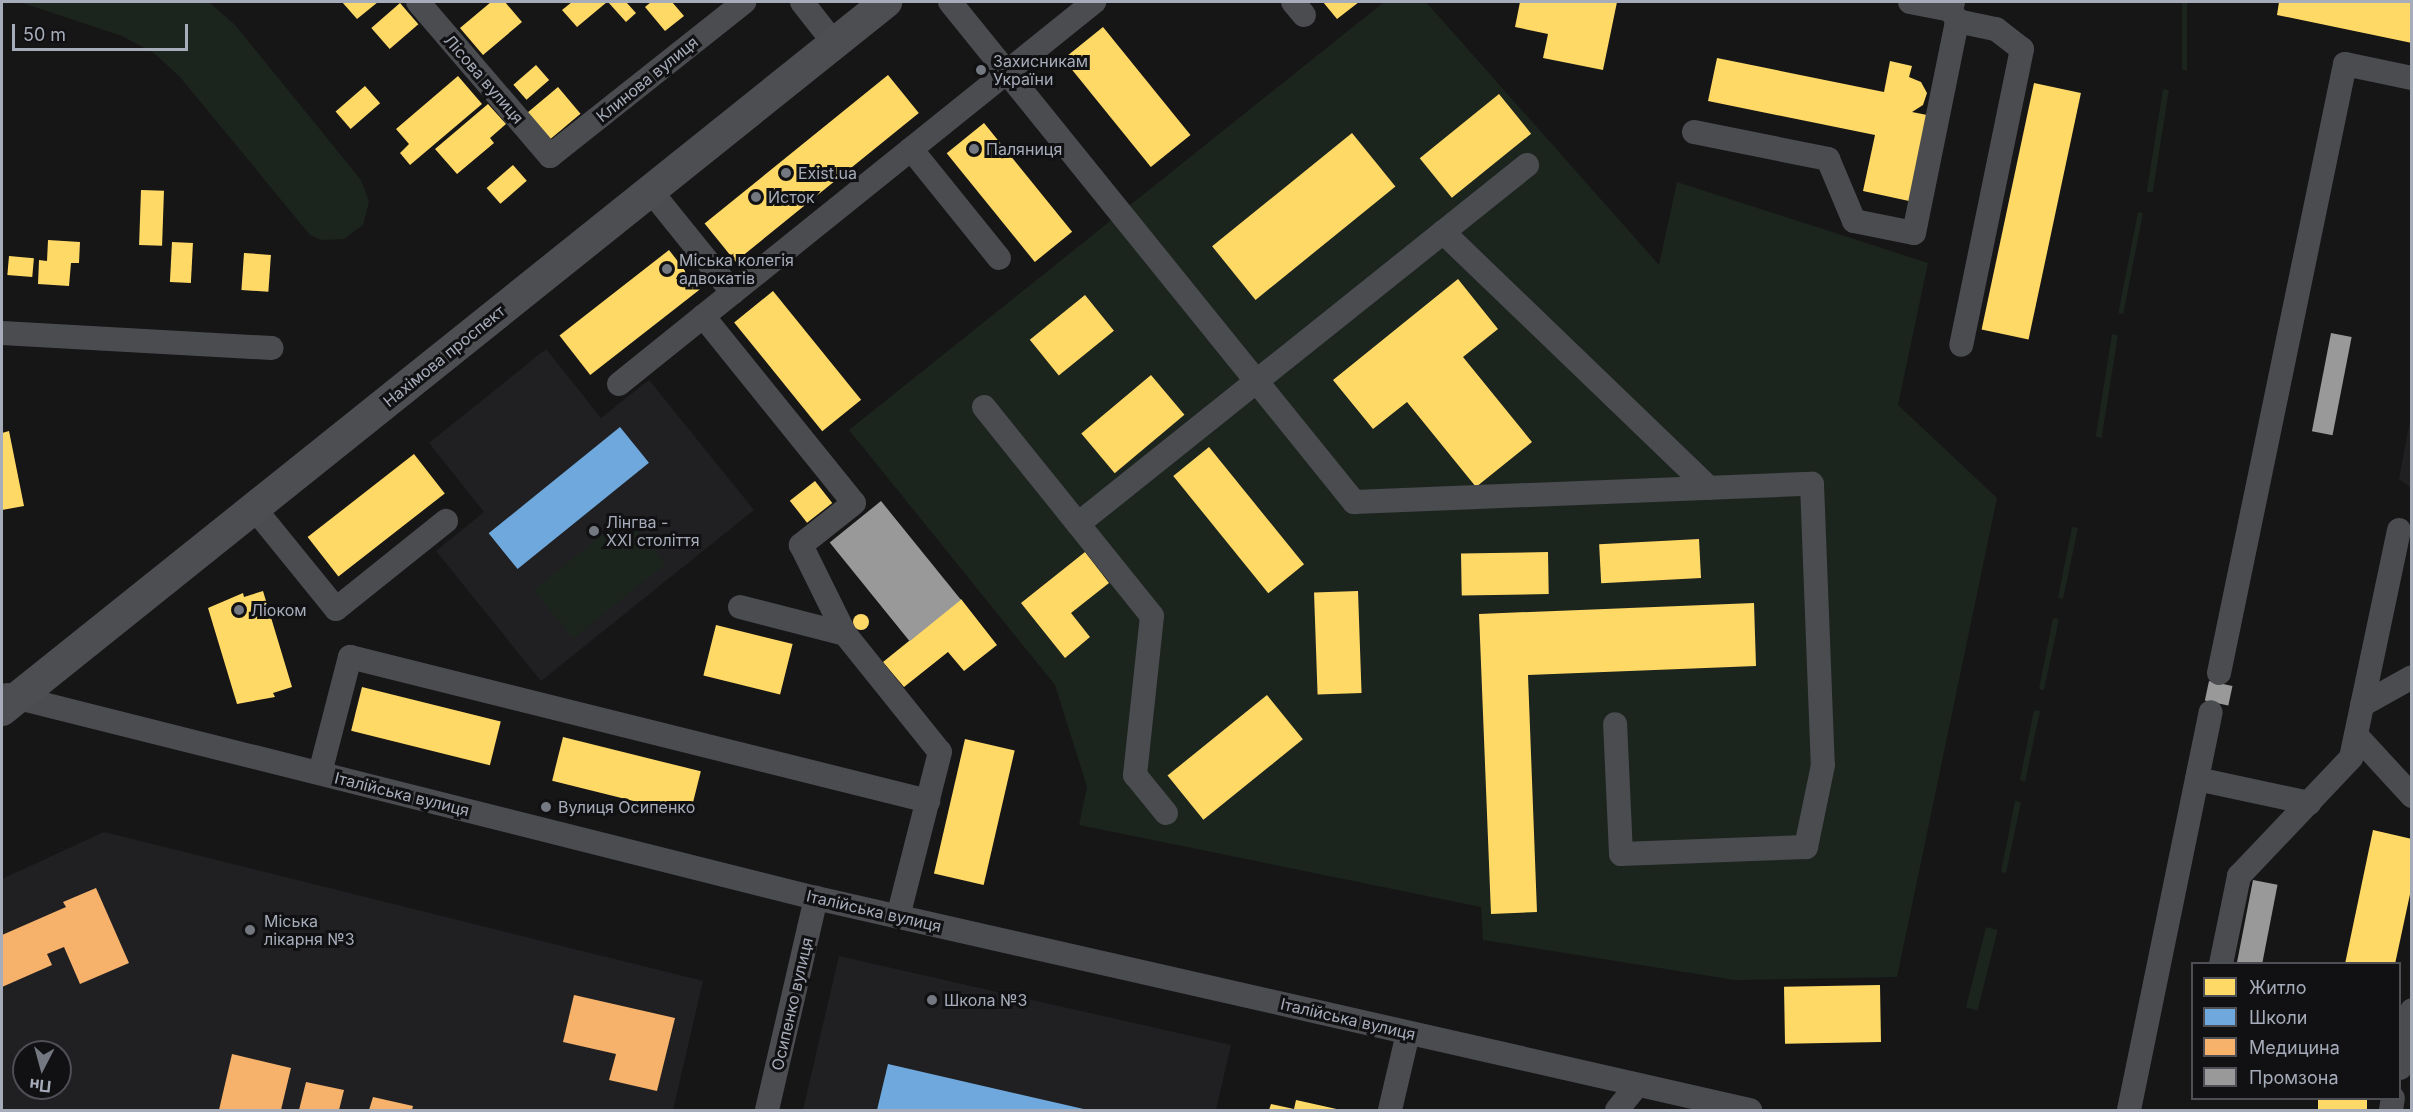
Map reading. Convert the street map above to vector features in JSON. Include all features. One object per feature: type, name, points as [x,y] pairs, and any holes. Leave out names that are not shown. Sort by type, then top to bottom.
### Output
[{"type":"main road","name":"Нахімова проспект","points":[[7,700],[254,508],[886,2]]},
{"type":"street","name":"Лісова вулиця","points":[[418,2],[550,156]]},
{"type":"street","name":"Клинова вулиця","points":[[550,156],[744,2]]},
{"type":"street","points":[[802,2],[834,44]]},
{"type":"street","points":[[950,2],[1354,502],[1812,484],[1823,765],[1806,847],[1621,854],[1615,724]]},
{"type":"street","points":[[619,384],[1094,2]]},
{"type":"street","points":[[1910,2],[1954,11],[1996,29],[2022,49],[1961,345]]},
{"type":"street","points":[[1694,132],[1828,159],[1854,221],[1914,233],[1954,11]]},
{"type":"street","points":[[2219,673],[2345,64],[2412,78]]},
{"type":"street","points":[[911,149],[999,258]]},
{"type":"street","points":[[1078,524],[1527,165]]},
{"type":"street","points":[[650,190],[733,293]]},
{"type":"street","points":[[1443,232],[1709,488]]},
{"type":"street","points":[[704,316],[854,503],[801,545],[845,634],[940,752],[898,917]]},
{"type":"street","points":[[2,333],[272,348]]},
{"type":"street","points":[[984,407],[1152,616],[1135,775],[1166,813]]},
{"type":"street","points":[[254,508],[336,609],[446,521]]},
{"type":"street","points":[[2221,962],[2239,876],[2351,758],[2399,530]]},
{"type":"street","points":[[740,607],[845,634]]},
{"type":"street","points":[[320,773],[350,657],[928,801]]},
{"type":"street","points":[[2362,705],[2412,676]]},
{"type":"street","name":"Італійська вулиця","points":[[7,700],[320,773],[816,898],[1750,1110]]},
{"type":"street","points":[[2129,1110],[2211,712]]},
{"type":"street","points":[[2356,735],[2412,796]]},
{"type":"street","points":[[2197,779],[2309,802]]},
{"type":"street","name":"Осипенко вулиця","points":[[767,1110],[816,898]]},
{"type":"street","points":[[2401,1063],[2412,1010]]},
{"type":"street","points":[[1390,1110],[1408,1033]]},
{"type":"street","points":[[1617,1110],[1636,1085]]},
{"type":"shaded area","points":[[20,2],[209,2],[235,25],[361,180],[369,202],[363,225],[344,239],[321,240],[310,235],[180,77],[154,53],[122,36]]},
{"type":"shaded area","points":[[1384,2],[1426,2],[1659,265],[1677,182],[1928,263],[1898,405],[1997,498],[1897,977],[1735,980],[1483,940],[1481,907],[1079,825],[1087,787],[1055,685],[849,430]]},
{"type":"shaded area","points":[[2182,2],[2187,2],[2187,70],[2182,70]]},
{"type":"shaded area","points":[[2163,89],[2169,90],[2153,193],[2147,192]]},
{"type":"shaded area","points":[[2138,212],[2143,213],[2123,314],[2118,313]]},
{"type":"shaded area","points":[[2112,334],[2118,335],[2102,438],[2096,437]]},
{"type":"shaded area","name":"Лінгва - XXI століття","points":[[546,349],[601,418],[649,380],[754,510],[541,681],[436,551],[484,512],[429,443]]},
{"type":"shaded area","points":[[2411,415],[2412,488],[2399,479]]},
{"type":"shaded area","points":[[626,515],[666,564],[573,639],[534,590]]},
{"type":"shaded area","points":[[2072,527],[2078,528],[2063,599],[2058,598]]},
{"type":"shaded area","points":[[2053,618],[2059,619],[2044,690],[2039,689]]},
{"type":"shaded area","points":[[2034,710],[2040,711],[2025,782],[2020,780]]},
{"type":"shaded area","points":[[2015,801],[2021,802],[2006,873],[2001,872]]},
{"type":"shaded area","name":"Міська лікарня №3","points":[[104,832],[703,981],[673,1110],[2,1110],[2,879]]},
{"type":"shaded area","points":[[1986,927],[1998,930],[1978,1010],[1966,1008]]},
{"type":"shaded area","name":"Школа №3","points":[[839,956],[1231,1045],[1216,1110],[803,1110]]},
{"type":"building: Житло","points":[[342,2],[378,2],[357,19]]},
{"type":"building: Житло","points":[[491,2],[505,2],[522,22],[483,55],[460,28]]},
{"type":"building: Житло","points":[[572,2],[607,2],[577,27],[562,10]]},
{"type":"building: Житло","points":[[608,2],[626,2],[636,13],[626,22]]},
{"type":"building: Житло","points":[[651,2],[672,2],[684,16],[665,31],[645,7]]},
{"type":"building: Житло","points":[[1323,2],[1359,2],[1337,19]]},
{"type":"building: Житло","points":[[1520,2],[1617,2],[1603,70],[1543,58],[1548,34],[1515,27]]},
{"type":"building: Житло","points":[[2279,2],[2412,2],[2412,43],[2277,15]]},
{"type":"building: Житло","points":[[400,3],[418,24],[390,49],[371,28]]},
{"type":"building: Житло","points":[[1103,27],[1190,135],[1151,167],[1063,59]]},
{"type":"building: Житло","points":[[1717,58],[1884,92],[1890,61],[1912,66],[1909,77],[1921,82],[1927,93],[1923,105],[1912,112],[1927,115],[1909,201],[1863,191],[1875,135],[1708,101]]},
{"type":"building: Житло","points":[[536,65],[549,80],[526,100],[513,85]]},
{"type":"building: Житло","points":[[888,75],[919,113],[735,262],[705,224]]},
{"type":"building: Житло","points":[[458,76],[482,104],[410,165],[400,153],[409,144],[396,129]]},
{"type":"building: Житло","points":[[2034,83],[2081,93],[2029,339],[1982,329]]},
{"type":"building: Житло","points":[[365,86],[380,103],[351,129],[336,112]]},
{"type":"building: Житло","points":[[558,87],[580,114],[550,140],[527,113]]},
{"type":"building: Житло","points":[[1499,94],[1531,134],[1452,198],[1420,158]]},
{"type":"building: Житло","points":[[488,104],[506,124],[490,138],[494,143],[457,174],[435,149]]},
{"type":"building: Житло","points":[[984,123],[1072,232],[1035,262],[947,153]]},
{"type":"building: Житло","points":[[1352,133],[1395,187],[1256,300],[1212,246]]},
{"type":"building: Житло","points":[[513,165],[527,181],[500,204],[487,188]]},
{"type":"building: Житло","points":[[141,190],[164,191],[162,246],[139,245]]},
{"type":"building: Житло","points":[[48,240],[80,242],[79,263],[71,263],[69,286],[38,284],[39,260],[47,261]]},
{"type":"building: Житло","points":[[172,242],[193,243],[191,283],[170,282]]},
{"type":"building: Житло","points":[[669,250],[700,289],[590,375],[559,336]]},
{"type":"building: Житло","points":[[244,253],[271,255],[268,292],[241,290]]},
{"type":"building: Житло","points":[[9,256],[34,258],[32,277],[7,275]]},
{"type":"building: Житло","points":[[1458,279],[1498,329],[1463,357],[1532,442],[1476,487],[1407,402],[1373,429],[1333,380]]},
{"type":"building: Житло","points":[[773,291],[861,400],[822,431],[734,322]]},
{"type":"building: Житло","points":[[1085,295],[1114,331],[1059,375],[1030,340]]},
{"type":"building: Житло","points":[[1151,375],[1184,415],[1115,473],[1081,433]]},
{"type":"building: Житло","points":[[9,431],[24,506],[2,510],[2,433]]},
{"type":"building: Житло","points":[[1209,447],[1304,564],[1268,593],[1173,476]]},
{"type":"building: Житло","points":[[414,454],[445,493],[338,577],[308,537]]},
{"type":"building: Житло","points":[[815,481],[832,503],[807,523],[790,501]]},
{"type":"building: Житло","points":[[1699,539],[1701,578],[1601,583],[1599,544]]},
{"type":"building: Житло","points":[[1085,552],[1109,583],[1071,613],[1090,637],[1065,658],[1021,603]]},
{"type":"building: Житло","points":[[1548,552],[1549,594],[1462,596],[1461,554]]},
{"type":"building: Житло","points":[[263,591],[292,687],[273,693],[275,697],[237,704],[208,608],[243,593],[244,597]]},
{"type":"building: Житло","points":[[1358,591],[1362,693],[1318,694],[1314,593]]},
{"type":"building: Житло","points":[[961,599],[997,645],[964,671],[948,652],[904,687],[883,662]]},
{"type":"building: Житло","points":[[1754,603],[1756,666],[1528,675],[1537,912],[1491,914],[1479,614]]},
{"type":"building: Житло","points":[[858,614],[864,614],[869,622],[867,628],[858,630],[853,625],[853,619]]},
{"type":"building: Житло","points":[[716,625],[793,644],[780,695],[703,675]]},
{"type":"building: Житло","points":[[362,687],[501,722],[490,765],[351,731]]},
{"type":"building: Житло","points":[[1267,695],[1303,739],[1203,820],[1168,776]]},
{"type":"building: Житло","points":[[563,737],[701,771],[690,815],[552,781]]},
{"type":"building: Житло","points":[[965,739],[1015,750],[984,885],[934,873]]},
{"type":"building: Житло","points":[[2373,830],[2412,839],[2412,885],[2395,962],[2345,962]]},
{"type":"building: Житло","points":[[1880,985],[1881,1042],[1785,1044],[1784,987]]},
{"type":"building: Житло","points":[[1296,1100],[1341,1110],[1269,1110],[1271,1104],[1294,1109]]},
{"type":"building: Житло","points":[[2318,1100],[2367,1100],[2367,1110],[2318,1110]]},
{"type":"building: Школи","points":[[620,427],[649,463],[518,569],[489,533]]},
{"type":"building: Школи","points":[[888,1064],[1088,1110],[877,1110]]},
{"type":"building: Медицина","points":[[96,888],[129,963],[80,984],[64,947],[47,954],[52,965],[2,987],[2,935],[66,907],[63,902]]},
{"type":"building: Медицина","points":[[574,995],[675,1018],[657,1091],[609,1080],[616,1054],[563,1042]]},
{"type":"building: Медицина","points":[[232,1054],[291,1068],[281,1110],[219,1110]]},
{"type":"building: Медицина","points":[[306,1082],[344,1090],[339,1110],[299,1110]]},
{"type":"building: Медицина","points":[[373,1097],[413,1106],[412,1110],[369,1110]]},
{"type":"building: Промзона","points":[[2331,333],[2352,337],[2333,435],[2312,431]]},
{"type":"building: Промзона","points":[[881,501],[961,600],[910,641],[830,543]]},
{"type":"building: Промзона","points":[[2209,681],[2232,686],[2228,706],[2205,701]]},
{"type":"building: Промзона","points":[[2253,880],[2278,885],[2263,962],[2237,962]]},
{"type":"place","name":"Захисникам України","points":[[981,70]]},
{"type":"place","name":"Паляниця","points":[[974,149]]},
{"type":"place","name":"Exist.ua","points":[[786,173]]},
{"type":"place","name":"Исток","points":[[756,197]]},
{"type":"place","name":"Міська колегія адвокатів","points":[[667,269]]},
{"type":"place","name":"Лінгва - XXI століття","points":[[594,531]]},
{"type":"place","name":"Ліоком","points":[[239,610]]},
{"type":"place","name":"Вулиця Осипенко","points":[[546,807]]},
{"type":"place","name":"Міська лікарня №3","points":[[250,930]]},
{"type":"place","name":"Школа №3","points":[[932,1000]]}]
